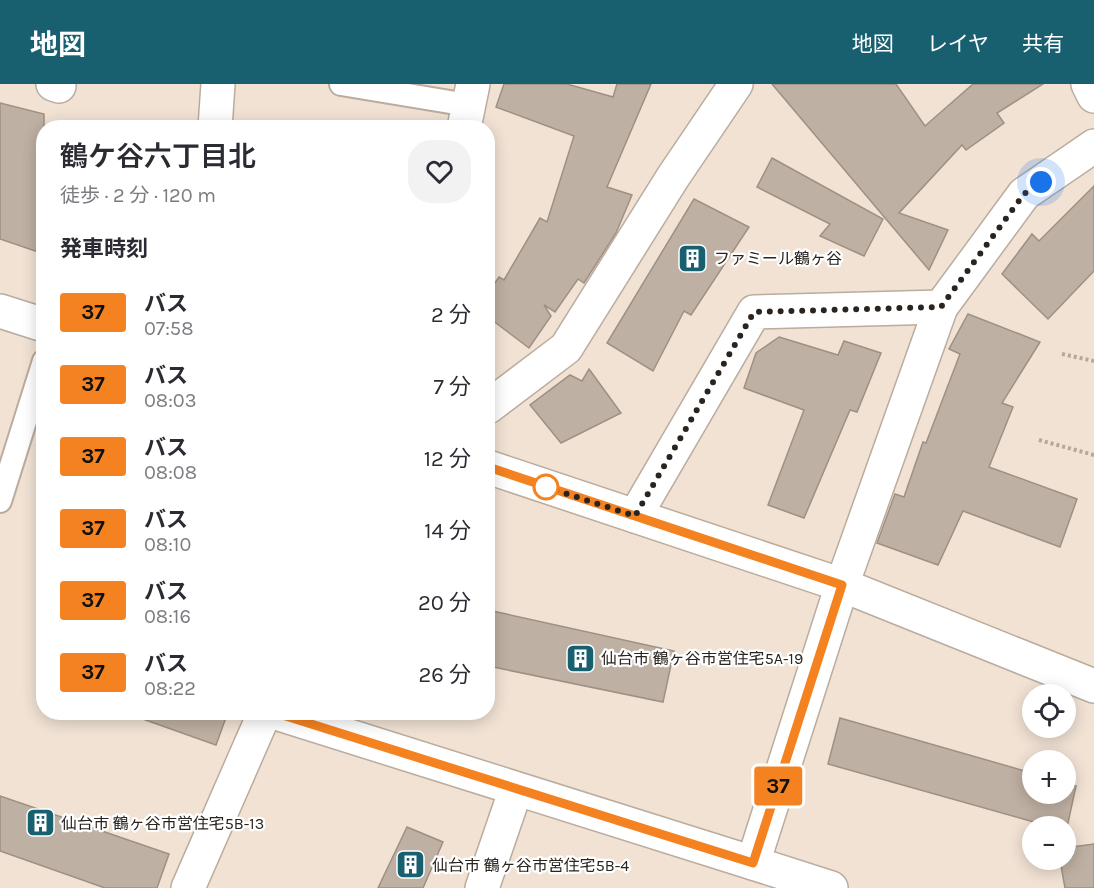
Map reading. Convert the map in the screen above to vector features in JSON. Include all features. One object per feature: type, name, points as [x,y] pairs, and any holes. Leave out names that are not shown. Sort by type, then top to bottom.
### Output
[{"type":"street","points":[[53,84],[59,86],[59,84]]},
{"type":"street","points":[[216,120],[218,84]]},
{"type":"street","points":[[495,402],[566,348],[673,177],[736,84]]},
{"type":"street","points":[[1088,84],[1094,96]]},
{"type":"street","points":[[753,863],[842,585],[941,307],[1024,194],[1094,146]]},
{"type":"street","points":[[635,516],[754,312],[941,307]]},
{"type":"street","points":[[0,312],[36,323]]},
{"type":"street","points":[[495,469],[842,585],[1094,686]]},
{"type":"street","points":[[188,888],[262,720]]},
{"type":"street","points":[[298,720],[831,888]]},
{"type":"street","points":[[482,888],[516,789]]},
{"type":"lane","points":[[341,84],[468,106]]},
{"type":"lane","points":[[0,501],[36,386]]},
{"type":"path","points":[[1062,354],[1094,361]]},
{"type":"path","points":[[1039,440],[1094,454]]},
{"type":"building","points":[[504,84],[567,84],[613,97],[617,84],[651,84],[607,187],[632,195],[616,233],[584,283],[578,279],[555,312],[544,305],[551,316],[529,348],[495,322],[495,283],[499,277],[504,280],[540,218],[547,222],[574,136],[496,107]]},
{"type":"building","points":[[772,84],[896,84],[925,126],[973,84],[1043,84],[997,113],[1004,123],[966,150],[962,145],[899,213],[948,230],[929,270]]},
{"type":"building","points":[[0,103],[44,114],[44,120],[36,120],[36,251],[0,239]]},
{"type":"building","points":[[772,158],[883,219],[864,256],[820,236],[830,224],[757,187]]},
{"type":"building","points":[[1094,186],[1094,271],[1048,319],[1002,274],[1032,234],[1039,241]]},
{"type":"building","name":"ファミール鶴ヶ谷","points":[[694,199],[749,227],[691,315],[684,311],[653,371],[607,343]]},
{"type":"building","points":[[968,314],[1040,342],[1002,403],[1013,407],[989,467],[1077,499],[1060,547],[963,511],[938,565],[877,543],[895,494],[904,497],[923,442],[926,443],[960,354],[949,349]]},
{"type":"building","points":[[779,337],[838,355],[844,341],[881,353],[857,412],[850,410],[804,518],[768,505],[804,410],[744,388],[756,353]]},
{"type":"building","points":[[589,369],[621,413],[561,443],[530,405],[570,375],[582,381]]},
{"type":"building","name":"仙台市 鶴ヶ谷市営住宅5A-19","points":[[495,612],[674,651],[663,702],[495,667]]},
{"type":"building","points":[[840,718],[1022,770],[1022,804],[1072,804],[1069,816],[1022,816],[1022,819],[828,764]]},
{"type":"building","points":[[145,720],[225,720],[216,745]]},
{"type":"building","name":"仙台市 鶴ヶ谷市営住宅5B-13","points":[[0,796],[169,854],[157,888],[105,888],[0,851]]},
{"type":"building","name":"仙台市 鶴ヶ谷市営住宅5B-4","points":[[407,827],[443,842],[423,888],[378,888]]},
{"type":"building","points":[[1094,844],[1094,888],[1065,888],[1062,870],[1076,870],[1076,846]]},
{"type":"bus line","name":"37","points":[[298,720],[753,863],[842,585],[495,469]]},
{"type":"place","name":"ファミール鶴ヶ谷","points":[[693,258]]},
{"type":"place","name":"仙台市 鶴ヶ谷市営住宅5A-19","points":[[580,658]]},
{"type":"place","name":"仙台市 鶴ヶ谷市営住宅5B-13","points":[[40,823]]},
{"type":"place","name":"仙台市 鶴ヶ谷市営住宅5B-4","points":[[411,865]]},
{"type":"route","points":[[546,487],[635,516],[754,312],[941,307],[1024,194],[1041,182]]}]
